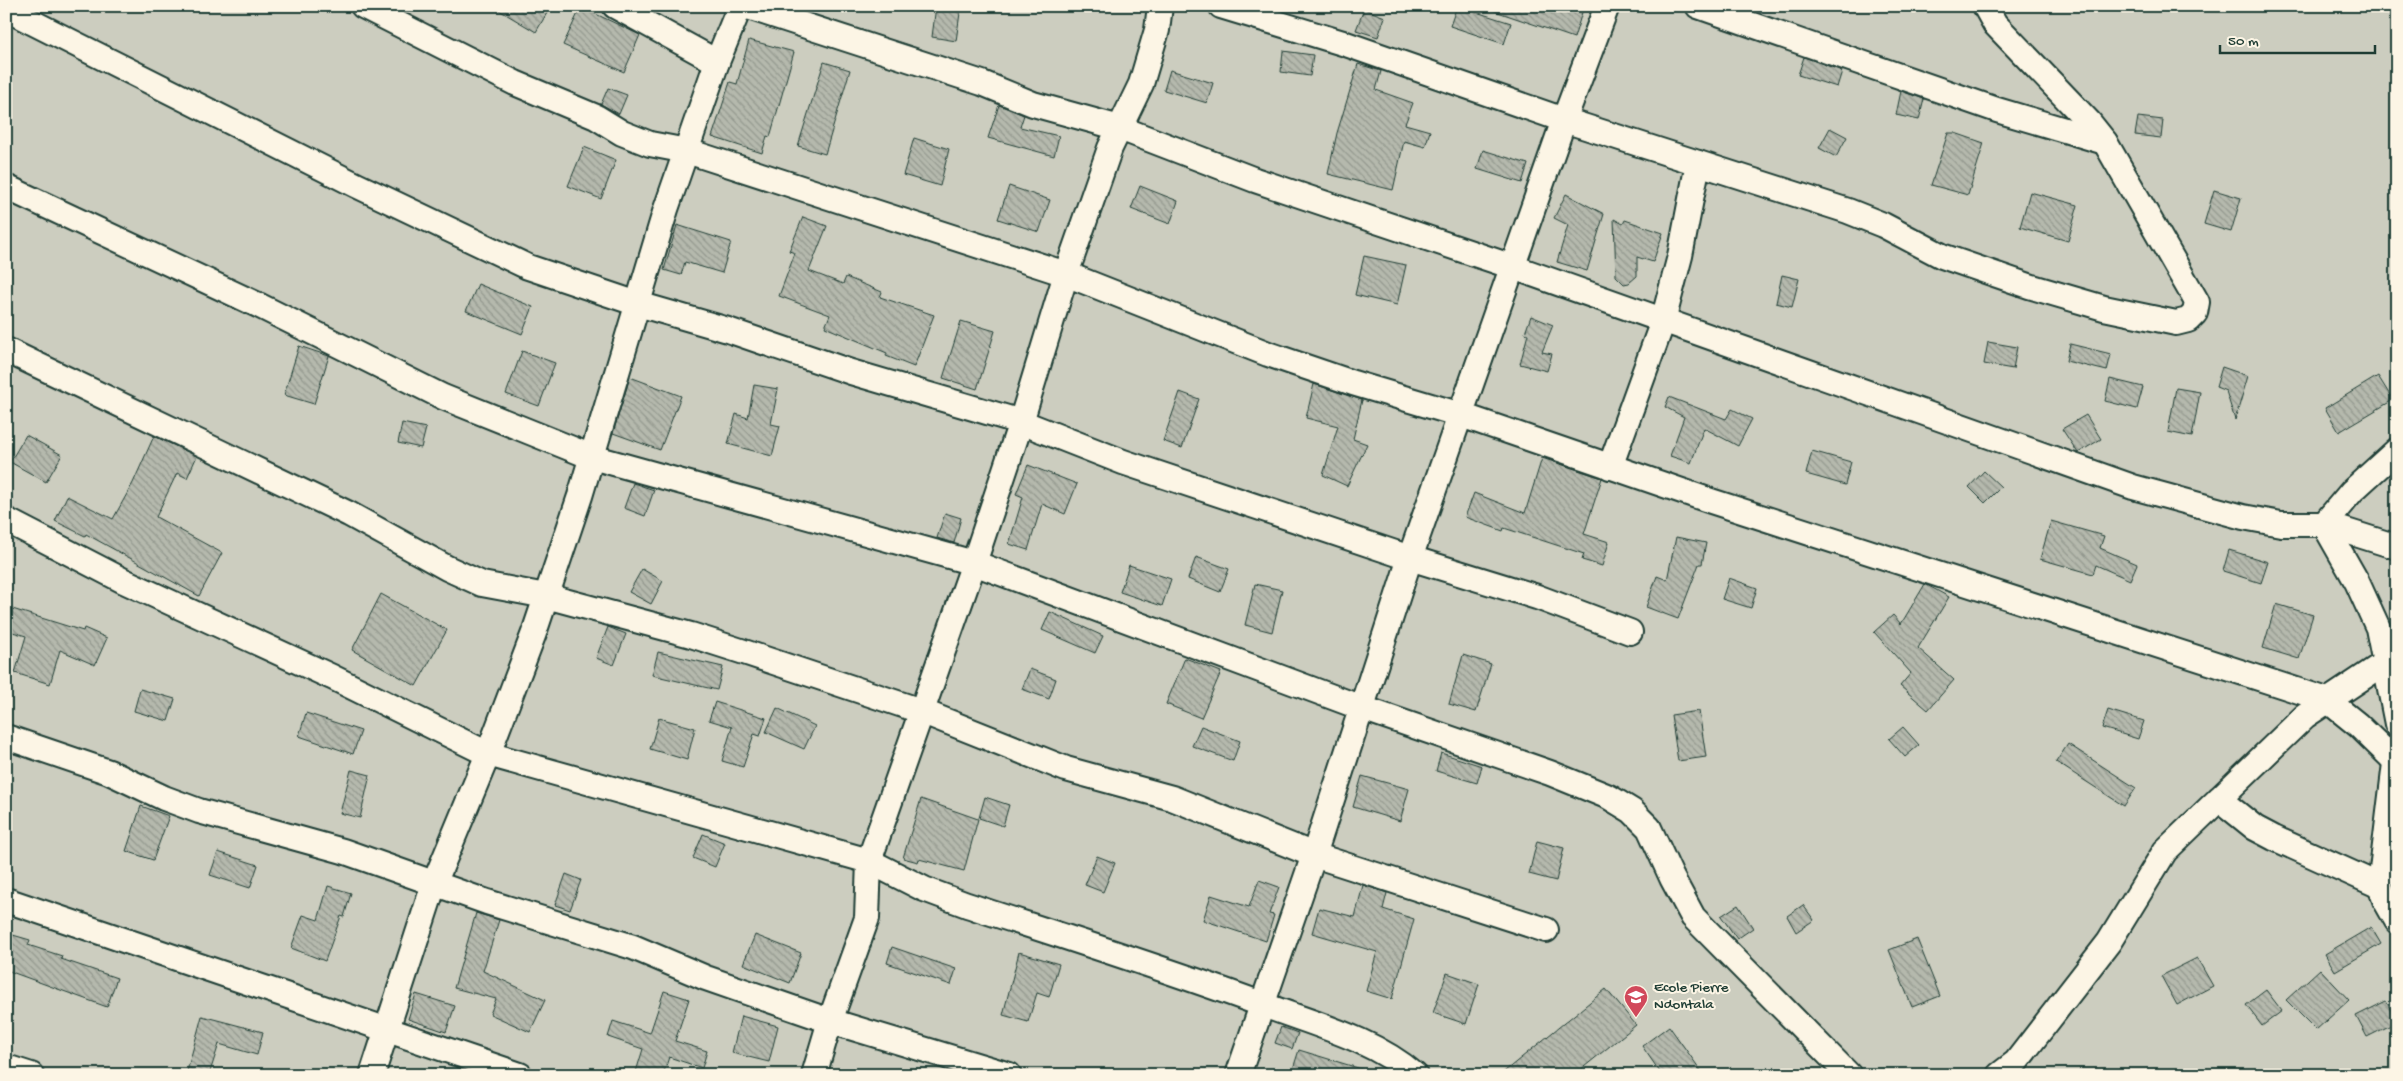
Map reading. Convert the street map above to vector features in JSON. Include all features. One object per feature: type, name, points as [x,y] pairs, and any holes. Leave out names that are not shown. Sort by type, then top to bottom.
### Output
[{"type":"street","points":[[363,6],[515,83],[596,118],[622,133],[650,144],[687,152],[1066,274],[1268,354],[1353,383],[1462,416],[1610,467],[2327,700],[2396,754],[2380,886],[2385,900],[2397,921]]},
{"type":"street","points":[[615,6],[717,62]]},
{"type":"street","points":[[372,1075],[434,884],[488,754],[546,596],[592,457],[666,209],[717,62],[740,6]]},
{"type":"street","points":[[744,6],[982,83],[1033,104],[1120,128],[1254,180],[1513,267],[2133,487],[2252,519],[2281,524],[2324,524],[2397,547]]},
{"type":"street","points":[[814,1075],[830,1021],[867,918],[869,861],[974,563],[1021,422],[1066,274],[1110,148],[1142,84],[1157,30],[1160,6]]},
{"type":"street","points":[[1221,6],[1346,44],[1564,120],[1848,211],[1883,225],[1942,256],[1974,268],[2104,308],[2176,323],[2188,320],[2195,313],[2197,302],[2105,142],[2089,122],[1996,24],[1985,6]]},
{"type":"street","points":[[1238,1075],[1314,855],[1410,558],[1462,416],[1564,120],[1607,6]]},
{"type":"street","points":[[1698,6],[1971,101],[2105,142]]},
{"type":"street","points":[[6,9],[438,225],[528,266],[638,304],[728,330],[851,372],[1021,422],[1123,462],[1410,558],[1537,597],[1630,632]]},
{"type":"street","points":[[1610,467],[1663,321],[1680,256],[1698,163]]},
{"type":"street","points":[[6,187],[260,306],[443,397],[592,457],[974,563],[1362,708],[1550,773],[1610,797],[1632,811],[1649,828],[1672,878],[1693,917],[1849,1075]]},
{"type":"street","points":[[6,350],[349,514],[482,584],[546,596],[691,635],[921,711],[1066,769],[1172,798],[1314,855],[1546,930]]},
{"type":"street","points":[[2324,524],[2352,491],[2397,450]]},
{"type":"street","points":[[6,520],[124,580],[332,677],[488,754],[869,861],[924,889],[967,905],[1261,1004],[1353,1038],[1403,1064],[1415,1075]]},
{"type":"street","points":[[2324,524],[2357,582],[2392,656],[2397,724]]},
{"type":"street","points":[[1999,1075],[2016,1062],[2109,942],[2165,851],[2281,737],[2327,700],[2392,656]]},
{"type":"street","points":[[6,737],[109,772],[164,798],[199,811],[343,851],[434,884],[633,947],[706,978],[830,1021],[1008,1075]]},
{"type":"street","points":[[2219,799],[2255,828],[2380,886]]},
{"type":"street","points":[[6,900],[386,1031],[520,1075]]},
{"type":"street","points":[[6,1067],[31,1075]]},
{"type":"shaded area","points":[[6,6],[2397,6],[2397,1075],[6,1075]]},
{"type":"building","points":[[492,6],[551,6],[536,32]]},
{"type":"building","points":[[936,6],[961,6],[956,41],[932,37]]},
{"type":"building","points":[[1457,6],[1511,23],[1504,44],[1450,26]]},
{"type":"building","points":[[1489,6],[1584,6],[1574,38],[1489,9]]},
{"type":"building","points":[[581,7],[640,35],[624,72],[563,45]]},
{"type":"building","points":[[1364,9],[1385,17],[1378,37],[1356,30]]},
{"type":"building","points":[[749,40],[794,52],[770,137],[767,136],[762,153],[712,137],[730,82],[737,84]]},
{"type":"building","points":[[1283,51],[1313,55],[1310,76],[1281,72]]},
{"type":"building","points":[[1804,57],[1842,71],[1837,87],[1798,75]]},
{"type":"building","points":[[824,62],[850,70],[825,154],[798,146]]},
{"type":"building","points":[[1358,64],[1381,71],[1376,90],[1413,103],[1405,124],[1430,131],[1425,147],[1404,141],[1393,190],[1328,174],[1337,133]]},
{"type":"building","points":[[1170,70],[1213,83],[1207,103],[1164,90]]},
{"type":"building","points":[[608,88],[627,95],[619,114],[601,104]]},
{"type":"building","points":[[1901,91],[1924,99],[1919,120],[1896,115]]},
{"type":"building","points":[[999,105],[1024,115],[1020,127],[1059,136],[1054,156],[988,138]]},
{"type":"building","points":[[2138,117],[2163,120],[2161,138],[2135,135]]},
{"type":"building","points":[[1830,128],[1847,137],[1836,157],[1819,148]]},
{"type":"building","points":[[1948,133],[1955,133],[1984,143],[1968,195],[1931,185]]},
{"type":"building","points":[[914,138],[949,149],[940,186],[903,175]]},
{"type":"building","points":[[584,147],[616,160],[601,199],[568,186]]},
{"type":"building","points":[[1483,150],[1528,164],[1522,183],[1477,169]]},
{"type":"building","points":[[1009,186],[1050,200],[1039,232],[998,219]]},
{"type":"building","points":[[1140,186],[1178,201],[1170,224],[1131,209]]},
{"type":"building","points":[[2214,190],[2241,198],[2231,232],[2204,224]]},
{"type":"building","points":[[2030,192],[2078,205],[2068,241],[2020,227]]},
{"type":"building","points":[[1566,194],[1604,214],[1587,271],[1557,262],[1568,225],[1554,218]]},
{"type":"building","points":[[803,217],[827,226],[809,271],[843,284],[846,277],[882,292],[880,297],[934,315],[914,367],[886,356],[887,353],[825,327],[830,315],[779,296],[795,253],[789,251]]},
{"type":"building","points":[[1614,219],[1623,224],[1625,220],[1663,233],[1653,262],[1637,257],[1637,276],[1629,283],[1624,284],[1616,276]]},
{"type":"building","points":[[677,225],[731,242],[722,273],[685,262],[681,275],[664,270]]},
{"type":"building","points":[[1364,256],[1406,265],[1397,305],[1355,295]]},
{"type":"building","points":[[1782,275],[1799,279],[1792,307],[1776,303]]},
{"type":"building","points":[[478,284],[533,307],[522,334],[466,311]]},
{"type":"building","points":[[1531,316],[1553,325],[1542,352],[1552,354],[1547,371],[1520,364],[1528,334],[1525,333]]},
{"type":"building","points":[[961,321],[995,331],[977,389],[943,378]]},
{"type":"building","points":[[1988,342],[2017,347],[2013,369],[1984,364]]},
{"type":"building","points":[[2070,344],[2111,354],[2107,371],[2066,361]]},
{"type":"building","points":[[299,346],[329,356],[314,404],[284,395]]},
{"type":"building","points":[[522,351],[555,363],[539,406],[506,394]]},
{"type":"building","points":[[2222,367],[2248,376],[2235,420],[2226,391],[2216,387]]},
{"type":"building","points":[[2378,376],[2393,400],[2339,432],[2325,408]]},
{"type":"building","points":[[630,377],[681,396],[660,450],[613,433]]},
{"type":"building","points":[[2110,379],[2143,387],[2137,409],[2105,401]]},
{"type":"building","points":[[1314,384],[1362,400],[1353,439],[1367,444],[1347,486],[1323,475],[1338,426],[1306,418]]},
{"type":"building","points":[[754,385],[778,389],[771,424],[780,426],[772,456],[728,444],[736,414],[748,418]]},
{"type":"building","points":[[2176,388],[2200,392],[2192,437],[2168,432]]},
{"type":"building","points":[[1180,392],[1199,399],[1182,448],[1163,441]]},
{"type":"building","points":[[1669,397],[1726,419],[1732,409],[1752,419],[1738,446],[1704,428],[1691,463],[1670,456],[1684,417],[1665,407]]},
{"type":"building","points":[[2086,415],[2101,439],[2078,453],[2062,429]]},
{"type":"building","points":[[402,423],[426,428],[421,448],[398,443]]},
{"type":"building","points":[[26,435],[62,455],[46,482],[10,462]]},
{"type":"building","points":[[154,436],[197,456],[187,478],[177,473],[156,517],[222,553],[199,596],[86,534],[85,536],[55,521],[67,496],[113,519],[133,483]]},
{"type":"building","points":[[1812,451],[1851,462],[1845,485],[1806,474]]},
{"type":"building","points":[[1542,458],[1602,478],[1584,534],[1609,542],[1602,566],[1582,560],[1584,554],[1504,528],[1503,531],[1465,517],[1474,493],[1525,513]]},
{"type":"building","points":[[1028,465],[1077,484],[1065,514],[1042,504],[1028,550],[1009,544],[1023,497],[1016,494]]},
{"type":"building","points":[[1984,471],[2001,487],[1985,503],[1969,487]]},
{"type":"building","points":[[633,483],[654,490],[645,516],[624,508]]},
{"type":"building","points":[[945,513],[961,518],[954,543],[937,538]]},
{"type":"building","points":[[2051,521],[2104,536],[2100,548],[2137,564],[2130,580],[2096,565],[2093,574],[2040,559]]},
{"type":"building","points":[[1676,537],[1706,543],[1702,564],[1699,564],[1678,619],[1646,607],[1657,576],[1667,580]]},
{"type":"building","points":[[2229,550],[2268,562],[2261,583],[2223,571]]},
{"type":"building","points":[[1196,557],[1229,569],[1220,592],[1188,579]]},
{"type":"building","points":[[1129,565],[1171,579],[1162,606],[1120,592]]},
{"type":"building","points":[[642,569],[663,581],[651,604],[629,592]]},
{"type":"building","points":[[1729,578],[1757,588],[1751,608],[1722,599]]},
{"type":"building","points":[[1255,584],[1282,590],[1272,632],[1245,625]]},
{"type":"building","points":[[1925,584],[1949,597],[1918,648],[1954,680],[1928,710],[1900,686],[1911,673],[1874,632],[1893,615],[1901,624]]},
{"type":"building","points":[[381,594],[447,630],[416,686],[352,650]]},
{"type":"building","points":[[2276,604],[2313,615],[2299,659],[2263,648]]},
{"type":"building","points":[[6,607],[83,631],[84,628],[107,638],[95,665],[60,650],[50,684],[15,673],[26,636],[6,630]]},
{"type":"building","points":[[1050,612],[1103,636],[1095,653],[1042,630]]},
{"type":"building","points":[[608,627],[626,634],[614,665],[596,658]]},
{"type":"building","points":[[658,652],[723,667],[717,690],[652,675]]},
{"type":"building","points":[[1463,655],[1491,664],[1476,712],[1449,704]]},
{"type":"building","points":[[1185,658],[1221,672],[1201,718],[1166,704]]},
{"type":"building","points":[[1030,669],[1056,679],[1049,699],[1022,689]]},
{"type":"building","points":[[140,689],[175,699],[168,721],[134,711]]},
{"type":"building","points":[[715,702],[766,718],[760,736],[754,734],[743,767],[722,761],[732,727],[709,720]]},
{"type":"building","points":[[777,708],[815,726],[804,749],[766,732]]},
{"type":"building","points":[[2108,710],[2144,721],[2138,739],[2102,728]]},
{"type":"building","points":[[1699,711],[1706,757],[1678,761],[1671,715]]},
{"type":"building","points":[[306,713],[361,731],[353,754],[299,736]]},
{"type":"building","points":[[659,718],[695,728],[687,760],[650,749]]},
{"type":"building","points":[[1201,726],[1240,741],[1233,761],[1192,746]]},
{"type":"building","points":[[1903,727],[1919,745],[1905,757],[1889,739]]},
{"type":"building","points":[[2068,744],[2136,788],[2124,806],[2056,762]]},
{"type":"building","points":[[1441,753],[1482,766],[1477,783],[1436,771]]},
{"type":"building","points":[[351,770],[370,775],[360,818],[340,813]]},
{"type":"building","points":[[1362,776],[1409,789],[1400,821],[1353,807]]},
{"type":"building","points":[[985,797],[1009,805],[1003,826],[979,818]]},
{"type":"building","points":[[921,799],[978,819],[964,871],[919,859],[918,862],[903,858]]},
{"type":"building","points":[[141,806],[169,816],[153,860],[126,851]]},
{"type":"building","points":[[703,834],[725,843],[715,867],[693,858]]},
{"type":"building","points":[[1537,841],[1564,848],[1556,881],[1529,874]]},
{"type":"building","points":[[218,852],[258,865],[250,888],[210,875]]},
{"type":"building","points":[[1097,856],[1115,863],[1103,892],[1085,885]]},
{"type":"building","points":[[566,874],[581,880],[570,910],[555,905]]},
{"type":"building","points":[[1259,880],[1279,887],[1269,914],[1274,915],[1266,941],[1203,920],[1211,895],[1249,907]]},
{"type":"building","points":[[1363,885],[1387,893],[1383,909],[1414,919],[1392,999],[1366,991],[1377,952],[1312,933],[1319,908],[1355,917]]},
{"type":"building","points":[[328,886],[351,893],[344,917],[341,916],[325,961],[291,948],[303,915],[318,920]]},
{"type":"building","points":[[1738,905],[1753,928],[1737,939],[1721,916]]},
{"type":"building","points":[[1803,905],[1814,920],[1796,932],[1787,916]]},
{"type":"building","points":[[476,913],[499,920],[483,971],[545,1000],[530,1032],[490,1014],[496,999],[454,988]]},
{"type":"building","points":[[2371,927],[2381,944],[2335,971],[2325,954]]},
{"type":"building","points":[[6,933],[30,940],[28,945],[62,956],[61,959],[117,978],[107,1007],[6,970]]},
{"type":"building","points":[[755,935],[801,953],[790,983],[743,964]]},
{"type":"building","points":[[1917,939],[1940,996],[1912,1007],[1889,950]]},
{"type":"building","points":[[892,947],[956,969],[951,985],[887,963]]},
{"type":"building","points":[[1019,952],[1059,964],[1049,997],[1037,993],[1028,1022],[1003,1015]]},
{"type":"building","points":[[2197,958],[2213,986],[2177,1005],[2161,976]]},
{"type":"building","points":[[2320,969],[2349,1000],[2316,1030],[2286,1000]]},
{"type":"building","points":[[1447,973],[1479,984],[1466,1024],[1433,1013]]},
{"type":"building","points":[[1606,989],[1636,1025],[1574,1075],[1500,1075]]},
{"type":"building","points":[[2266,990],[2282,1011],[2262,1026],[2246,1005]]},
{"type":"building","points":[[664,991],[689,999],[675,1041],[707,1051],[702,1068],[669,1057],[663,1075],[635,1075],[643,1049],[608,1037],[613,1021],[650,1033]]},
{"type":"building","points":[[416,994],[455,1006],[446,1032],[408,1019]]},
{"type":"building","points":[[2386,1001],[2397,1022],[2367,1037],[2356,1016]]},
{"type":"building","points":[[202,1016],[263,1032],[257,1055],[219,1044],[209,1075],[186,1075]]},
{"type":"building","points":[[741,1016],[778,1026],[769,1062],[732,1053]]},
{"type":"building","points":[[1669,1026],[1704,1075],[1662,1075],[1642,1046]]},
{"type":"building","points":[[1281,1027],[1298,1033],[1292,1049],[1275,1043]]},
{"type":"building","points":[[1299,1050],[1368,1071],[1367,1075],[1291,1075]]},
{"type":"place","name":"Ecole Pierre Ndontala","points":[[1636,1018]]}]
